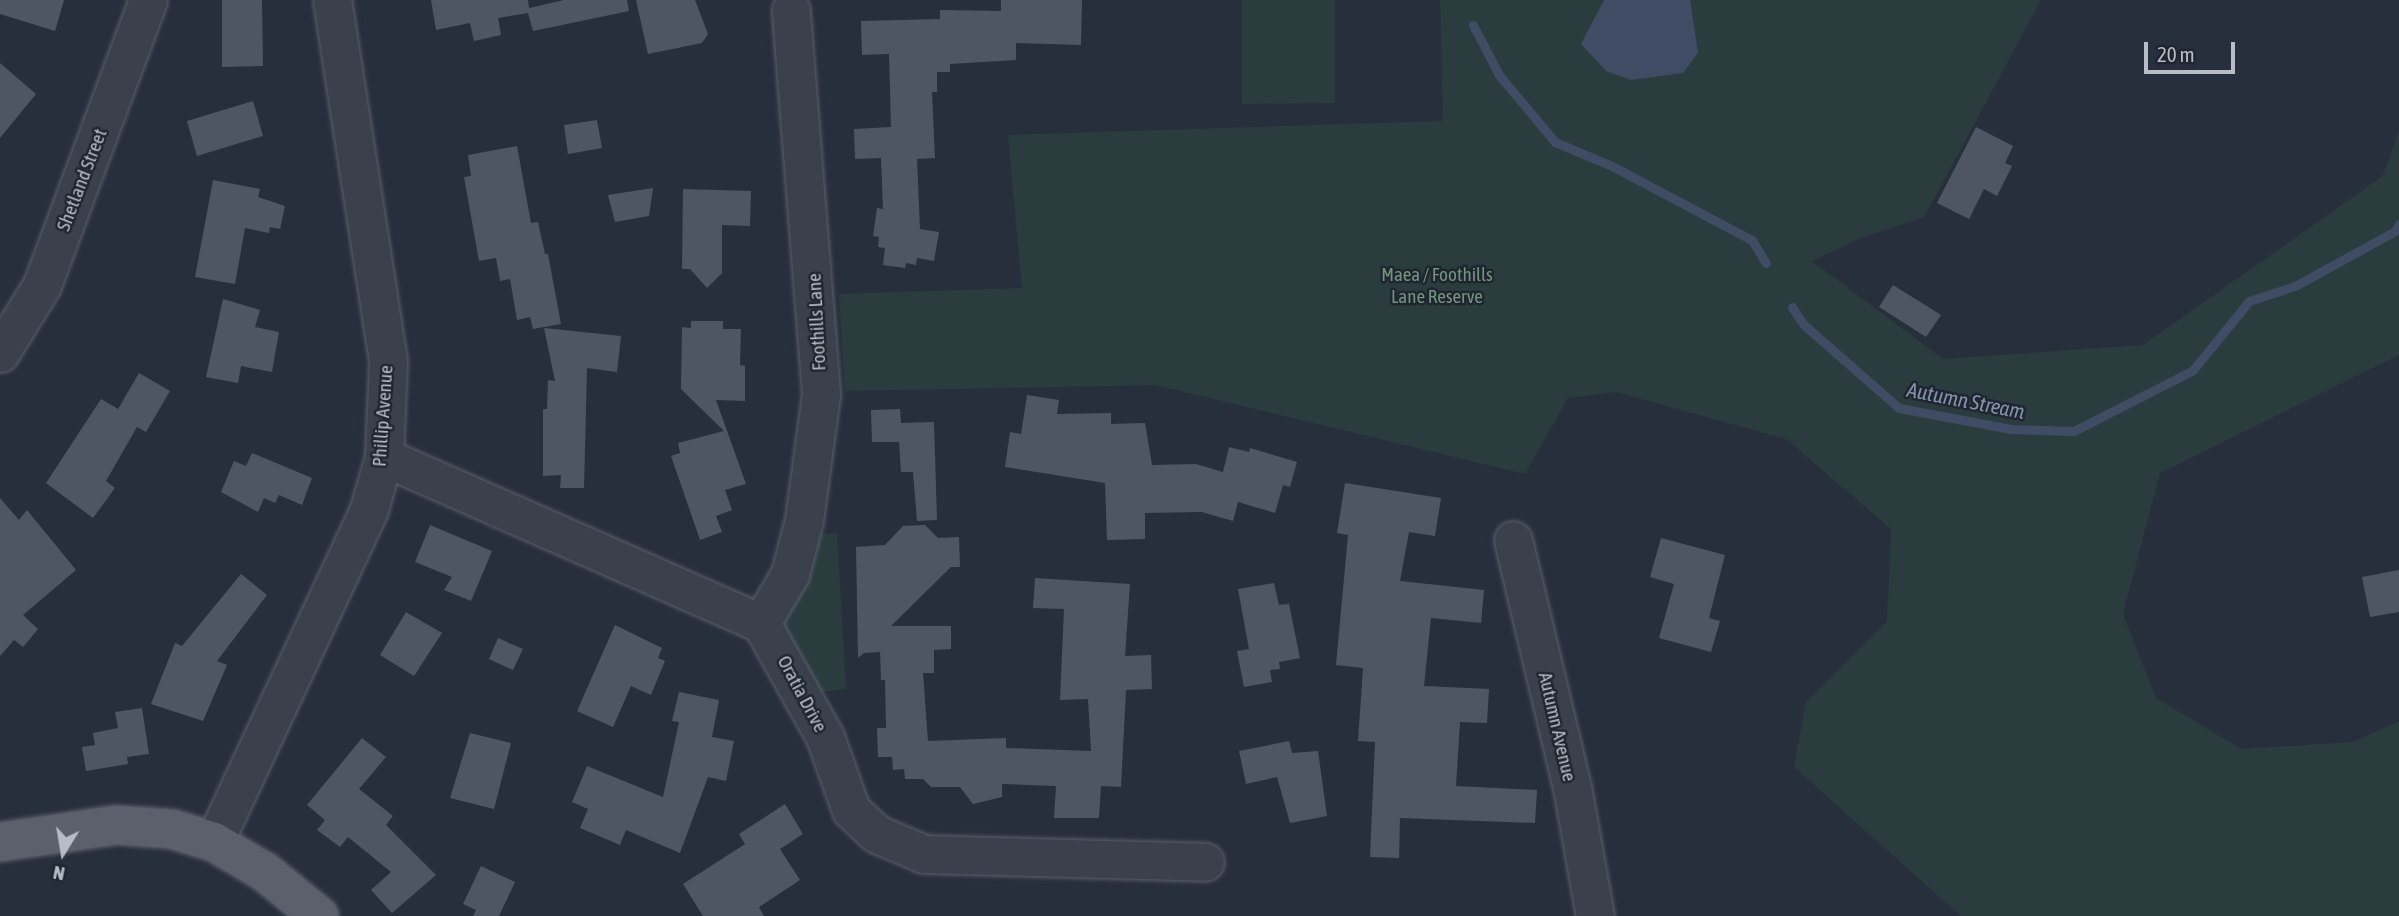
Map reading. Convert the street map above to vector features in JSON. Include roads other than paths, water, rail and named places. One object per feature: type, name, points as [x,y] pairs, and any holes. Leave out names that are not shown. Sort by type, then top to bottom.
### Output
[{"type":"main road","points":[[0,842],[116,825],[172,829],[214,842],[265,872],[319,916]]},
{"type":"street","name":"Shetland Street","points":[[0,353],[42,285],[148,0]]},
{"type":"street","name":"Phillip Avenue","points":[[214,842],[369,509],[384,457],[388,361],[332,0]]},
{"type":"street","name":"Foothills Lane","points":[[761,623],[790,574],[815,454],[821,394],[791,10]]},
{"type":"street","points":[[384,457],[761,623]]},
{"type":"street","name":"Autumn Avenue","points":[[1513,540],[1572,787],[1595,916]]},
{"type":"street","name":"Oratia Drive","points":[[761,623],[825,737],[851,810],[877,834],[924,854],[1205,862]]},
{"type":"water","points":[[1604,0],[1690,0],[1698,53],[1683,73],[1631,80],[1606,71],[1581,44]]},
{"type":"waterway","name":"Autumn Stream","points":[[1473,25],[1499,75],[1555,142],[1612,166],[1752,240],[1766,263]]},
{"type":"waterway","name":"Autumn Stream","points":[[1792,307],[1803,324],[1899,408],[2011,429],[2074,431],[2193,370],[2249,301],[2295,286],[2395,231],[2399,224]]},
{"type":"park label","name":"Maea / Foothills Lane Reserve","points":[[1437,286]]}]
